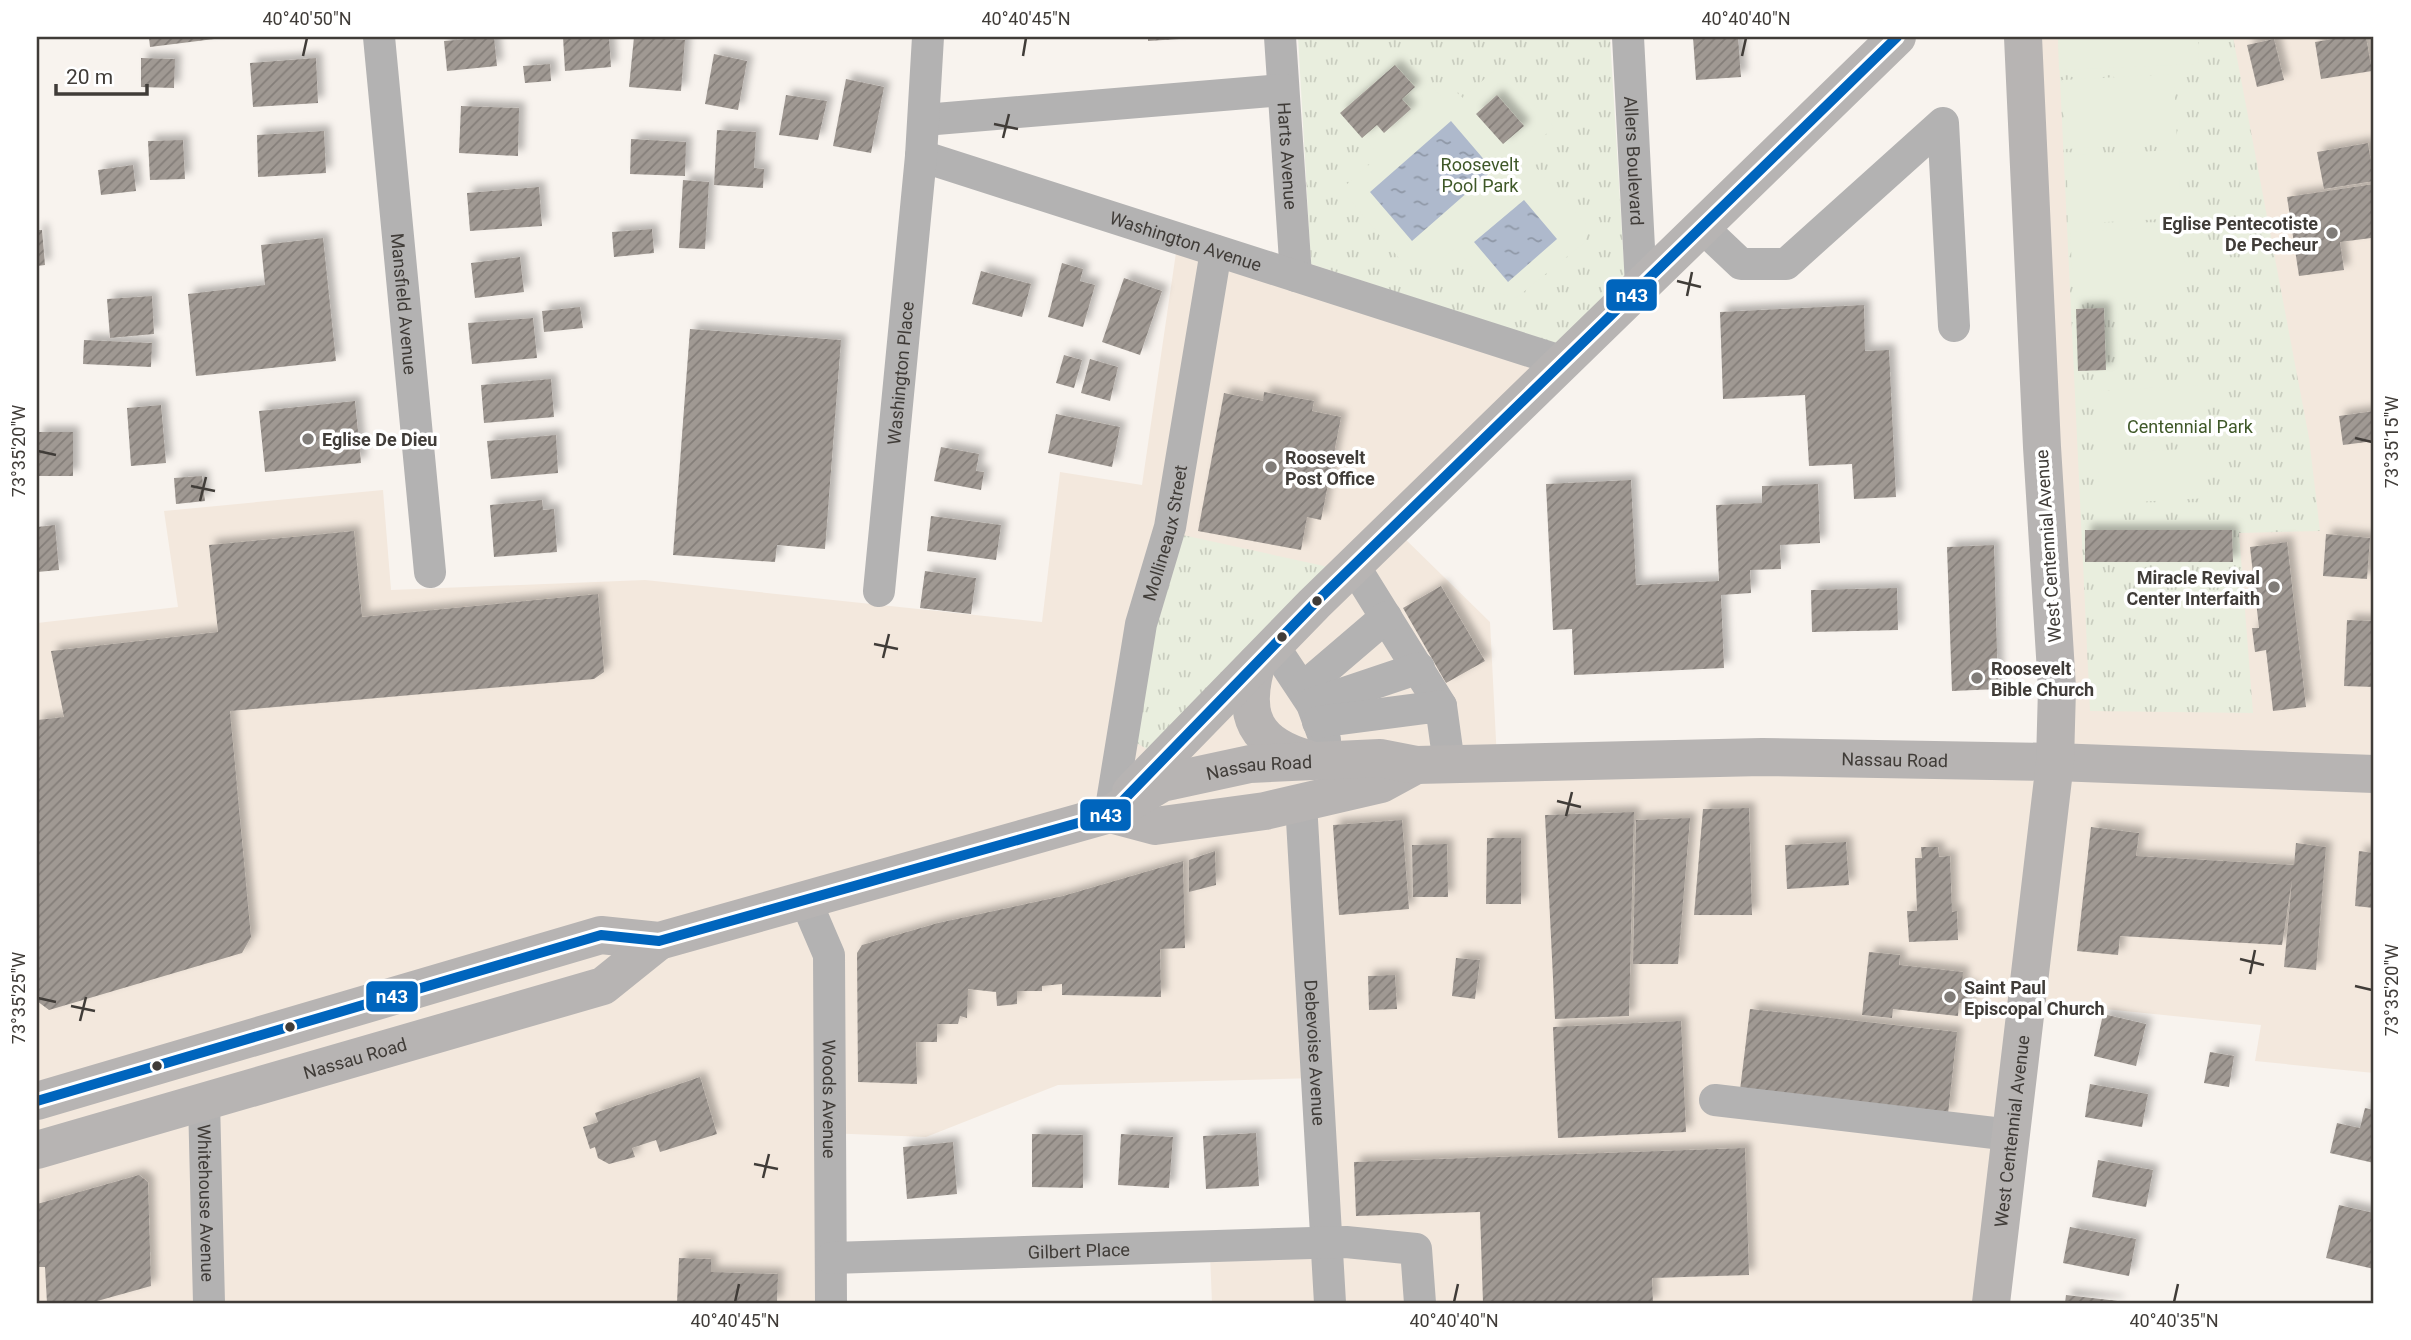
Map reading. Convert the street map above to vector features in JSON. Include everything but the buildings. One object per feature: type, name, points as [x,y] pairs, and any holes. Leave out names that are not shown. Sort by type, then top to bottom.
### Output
[{"type":"main road","points":[[1111,814],[1354,566],[1897,37]]},
{"type":"main road","name":"West Centennial Avenue","points":[[1992,1303],[2055,762],[2057,688],[2042,447],[2023,37]]},
{"type":"main road","points":[[1266,655],[1250,704],[1256,726],[1273,744],[1320,759]]},
{"type":"main road","name":"Nassau Road","points":[[37,1101],[256,1035],[427,989],[601,935],[659,941],[1111,814],[1162,783],[1250,764],[1380,758],[1433,765],[1762,757],[2055,762],[2374,774]]},
{"type":"main road","name":"Nassau Road","points":[[1111,814],[1155,826],[1301,803],[1381,784],[1433,765]]},
{"type":"main road","name":"Nassau Road","points":[[37,1150],[603,986],[659,941]]},
{"type":"main road","points":[[204,1101],[210,1077],[228,1056],[256,1035]]},
{"type":"street","name":"Mansfield Avenue","points":[[379,37],[430,572]]},
{"type":"street","points":[[921,156],[928,37]]},
{"type":"street","name":"Harts Avenue","points":[[1280,37],[1296,276]]},
{"type":"street","name":"Allers Boulevard","points":[[1628,37],[1641,286]]},
{"type":"street","points":[[924,120],[1283,90]]},
{"type":"street","points":[[1702,227],[1741,264],[1786,264],[1943,122],[1954,326]]},
{"type":"street","name":"Washington Avenue","points":[[921,156],[1564,362]]},
{"type":"street","name":"Washington Place","points":[[879,591],[921,156]]},
{"type":"street","name":"Mollineaux Street","points":[[1111,814],[1141,624],[1170,527],[1216,251]]},
{"type":"street","points":[[1354,566],[1441,706],[1433,765]]},
{"type":"street","points":[[1311,705],[1387,617]]},
{"type":"street","points":[[1266,655],[1311,705],[1320,759]]},
{"type":"street","points":[[1311,705],[1419,668]]},
{"type":"street","points":[[1311,705],[1441,706]]},
{"type":"street","name":"Debevoise Avenue","points":[[1301,803],[1330,1303]]},
{"type":"street","name":"Woods Avenue","points":[[805,899],[829,955],[831,1303]]},
{"type":"street","points":[[1715,1100],[2011,1135]]},
{"type":"street","name":"Whitehouse Avenue","points":[[204,1101],[209,1303]]},
{"type":"street","name":"Gilbert Place","points":[[831,1258],[1327,1244],[1416,1249],[1420,1303]]},
{"type":"shaded area","points":[[2025,37],[2374,37],[2374,1073],[2255,1061],[2261,1025],[2028,1001],[1991,1303],[1212,1303],[1210,1255],[1322,1249],[1315,1078],[1058,1085],[926,1137],[826,1133],[827,1303],[37,1303],[37,623],[178,607],[164,511],[383,490],[391,590],[645,580],[1042,622],[1060,472],[1142,485],[1178,239],[1311,264],[1555,344],[1398,532],[1490,622],[1497,760],[2054,758]]},
{"type":"green space","name":"Roosevelt Pool Park","points":[[1298,37],[1610,37],[1625,281],[1555,344],[1311,264]]},
{"type":"green space","name":"Centennial Park","points":[[2058,37],[2233,37],[2309,438],[2320,531],[2239,533],[2253,713],[2090,711]]},
{"type":"green space","points":[[2058,37],[2198,37],[2199,64],[2059,70]]},
{"type":"green space","points":[[1400,57],[1444,99],[1455,91],[1463,98],[1499,66],[1554,127],[1524,154],[1586,224],[1585,242],[1516,298],[1492,291],[1455,248],[1428,271],[1416,263],[1403,263],[1346,195],[1346,185],[1380,155],[1340,113]]},
{"type":"green space","points":[[2174,74],[2177,143],[2065,149],[2062,80]]},
{"type":"green space","points":[[2178,150],[2181,218],[2069,224],[2066,155]]},
{"type":"green space","points":[[2182,226],[2186,295],[2074,301],[2070,232]]},
{"type":"green space","points":[[2203,385],[2206,435],[2097,441],[2094,391]]},
{"type":"green space","points":[[2206,448],[2208,498],[2100,504],[2097,454]]},
{"type":"green space","points":[[1169,532],[1333,568],[1153,753],[1132,740]]},
{"type":"water","points":[[1451,121],[1493,170],[1412,241],[1370,192]]},
{"type":"water","points":[[1524,200],[1557,239],[1508,282],[1474,242]]},
{"type":"transit line","name":"n43","points":[[37,1101],[601,935],[659,941],[1110,814],[1314,604],[1897,37]]},
{"type":"place","name":"Eglise Pentecotiste De Pecheur","points":[[2332,233]]},
{"type":"place","name":"Eglise De Dieu","points":[[308,439]]},
{"type":"place","name":"Roosevelt Post Office","points":[[1271,467]]},
{"type":"place","name":"Miracle Revival Center Interfaith","points":[[2274,587]]},
{"type":"place","name":"Roosevelt Bible Church","points":[[1977,678]]},
{"type":"place","name":"Saint Paul Episcopal Church","points":[[1950,997]]}]
